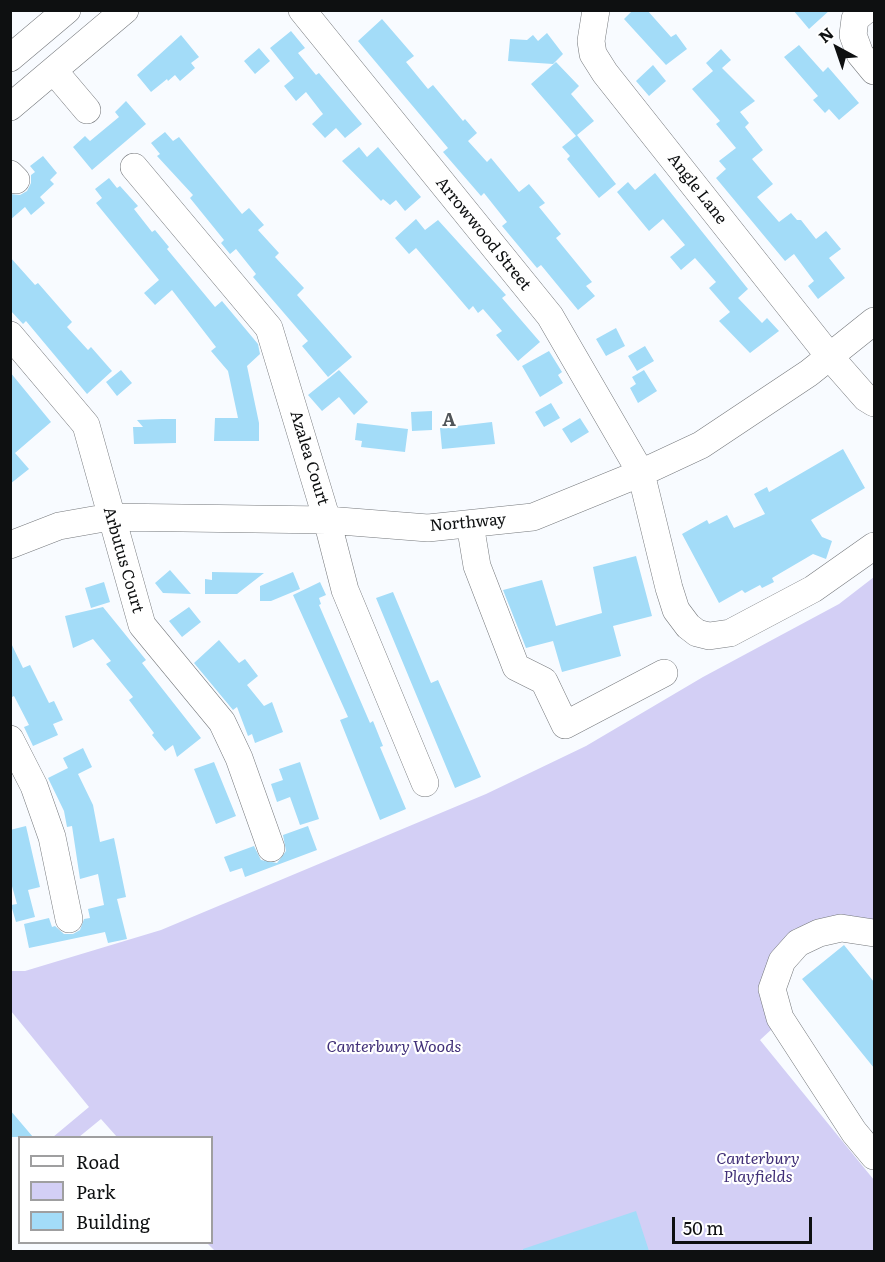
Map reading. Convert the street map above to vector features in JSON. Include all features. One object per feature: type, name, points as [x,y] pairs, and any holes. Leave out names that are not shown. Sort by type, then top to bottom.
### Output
[{"type":"street","points":[[10,58],[67,10]]},
{"type":"street","points":[[10,107],[125,10]]},
{"type":"street","name":"Arrowwood Street","points":[[302,10],[550,316],[641,473],[676,610],[697,633],[709,636],[730,633],[813,589],[874,546]]},
{"type":"street","name":"Angle Lane","points":[[596,10],[591,41],[593,54],[605,73],[831,357],[866,398],[874,403]]},
{"type":"street","points":[[866,10],[855,19],[853,35],[860,54],[874,71]]},
{"type":"street","points":[[54,71],[87,110]]},
{"type":"street","name":"Azalea Court","points":[[135,167],[269,328],[327,520],[345,590],[425,783]]},
{"type":"street","name":"Northway","points":[[10,545],[59,526],[110,517],[327,520],[428,528],[532,517],[641,473],[732,426],[831,357],[874,321]]},
{"type":"street","name":"Arbutus Court","points":[[10,335],[86,425],[142,625],[222,722],[239,758],[271,848]]},
{"type":"street","points":[[470,524],[477,566],[516,667],[544,681],[565,725],[664,674]]},
{"type":"street","points":[[10,739],[34,786],[52,837],[69,919]]},
{"type":"street","points":[[874,933],[842,928],[819,933],[798,943],[782,961],[772,989],[780,1018],[849,1123],[874,1156]]},
{"type":"green space","name":"Canterbury Woods","points":[[874,577],[874,923],[820,922],[794,929],[783,942],[773,1028],[760,1040],[874,1180],[874,1251],[215,1251],[208,1244],[213,1244],[213,1136],[116,1136],[101,1119],[80,1136],[54,1136],[89,1107],[11,1011],[11,971],[25,971],[161,930],[486,794],[586,746],[703,677],[839,604]]},
{"type":"building","points":[[633,10],[647,10],[671,37],[676,34],[687,49],[666,65],[624,19]]},
{"type":"building","points":[[793,10],[830,10],[809,29]]},
{"type":"building","points":[[382,19],[414,56],[406,62],[428,89],[433,85],[463,121],[465,119],[477,133],[468,141],[487,162],[491,158],[519,192],[529,184],[545,203],[539,207],[561,234],[556,238],[592,282],[586,286],[595,296],[578,310],[541,265],[537,268],[502,226],[507,222],[484,193],[481,196],[443,152],[448,148],[358,41]]},
{"type":"building","points":[[291,31],[305,48],[298,53],[316,75],[319,73],[362,124],[345,138],[336,128],[325,138],[312,124],[323,114],[306,92],[296,101],[284,86],[294,78],[270,48]]},
{"type":"building","points":[[547,33],[563,54],[553,64],[508,61],[510,39],[527,40],[533,35],[538,41]]},
{"type":"building","points":[[181,35],[199,57],[191,63],[195,68],[180,81],[175,75],[151,92],[137,75]]},
{"type":"building","points":[[799,45],[823,72],[828,67],[859,103],[839,120],[829,109],[825,113],[813,100],[818,96],[784,57]]},
{"type":"building","points":[[259,48],[270,61],[255,74],[244,61]]},
{"type":"building","points":[[721,49],[731,60],[722,68],[755,101],[740,112],[749,123],[745,127],[763,150],[752,159],[773,184],[757,197],[779,222],[791,213],[797,220],[801,220],[816,239],[826,231],[841,249],[829,258],[845,278],[818,299],[808,286],[814,281],[794,254],[785,261],[716,178],[726,169],[719,161],[736,148],[716,124],[720,121],[692,89],[713,71],[706,63]]},
{"type":"building","points":[[556,62],[579,86],[571,94],[594,121],[577,135],[616,184],[599,198],[567,159],[570,156],[562,147],[576,136],[531,84]]},
{"type":"building","points":[[653,65],[666,81],[649,96],[636,81]]},
{"type":"building","points":[[126,101],[146,124],[92,170],[73,147],[85,136],[90,141],[119,117],[115,112]]},
{"type":"building","points":[[165,132],[173,141],[179,137],[242,214],[249,208],[264,225],[258,230],[279,253],[275,257],[304,288],[297,295],[352,357],[328,377],[302,346],[308,341],[253,277],[256,274],[236,249],[230,254],[221,243],[224,240],[190,198],[193,195],[157,156],[160,154],[151,143]]},
{"type":"building","points":[[359,147],[367,157],[378,147],[421,197],[405,211],[396,200],[390,205],[383,199],[381,201],[342,161]]},
{"type":"building","points":[[43,156],[57,173],[50,180],[54,184],[40,197],[45,203],[31,215],[25,207],[10,220],[10,194],[20,195],[27,191],[31,183],[31,175],[35,172],[30,166]]},
{"type":"building","points":[[655,173],[748,289],[738,298],[762,323],[767,318],[779,331],[750,353],[719,321],[730,312],[709,288],[716,282],[695,258],[681,270],[670,257],[685,245],[663,219],[649,231],[617,192],[628,182],[635,190]]},
{"type":"building","points":[[109,178],[117,188],[120,186],[138,206],[134,209],[152,232],[155,230],[169,247],[167,249],[215,307],[222,301],[258,344],[260,354],[247,366],[259,423],[259,441],[214,441],[215,418],[238,418],[228,371],[211,351],[216,347],[172,290],[155,305],[144,293],[159,280],[96,203],[102,198],[95,189]]},
{"type":"building","points":[[416,219],[425,230],[438,220],[506,295],[502,298],[540,342],[518,361],[496,335],[502,331],[483,309],[478,313],[473,306],[469,310],[416,248],[409,254],[395,238]]},
{"type":"building","points":[[10,257],[35,285],[38,283],[72,322],[67,327],[88,350],[91,347],[112,371],[87,394],[26,321],[23,324],[10,310]]},
{"type":"building","points":[[616,328],[625,346],[606,356],[596,339]]},
{"type":"building","points":[[645,346],[654,361],[637,371],[628,356]]},
{"type":"building","points":[[549,351],[562,372],[558,375],[563,383],[540,397],[522,366]]},
{"type":"building","points":[[121,370],[132,383],[117,396],[106,382]]},
{"type":"building","points":[[339,370],[368,402],[354,415],[339,397],[322,411],[308,395]]},
{"type":"building","points":[[644,370],[657,391],[638,403],[630,388],[636,384],[632,377]]},
{"type":"building","points":[[10,372],[51,422],[15,453],[29,469],[10,484]]},
{"type":"building","points":[[551,403],[560,418],[544,427],[535,412]]},
{"type":"building","points":[[432,411],[432,430],[412,431],[411,412]]},
{"type":"building","points":[[580,418],[589,432],[571,443],[562,429]]},
{"type":"building","points":[[176,419],[176,443],[134,444],[133,427],[143,427],[137,420]]},
{"type":"building","points":[[492,422],[495,444],[442,449],[440,428]]},
{"type":"building","points":[[357,423],[408,429],[405,452],[361,447],[362,441],[355,440]]},
{"type":"building","points":[[843,449],[865,488],[811,520],[822,537],[832,541],[826,559],[813,554],[772,578],[774,582],[762,588],[760,585],[745,593],[742,590],[719,603],[682,534],[707,520],[709,524],[727,515],[734,528],[765,514],[754,494],[767,487],[769,492]]},
{"type":"building","points":[[636,556],[652,616],[613,626],[621,656],[562,672],[553,641],[526,648],[503,590],[542,580],[556,626],[602,613],[593,567]]},
{"type":"building","points":[[170,570],[191,594],[163,593],[155,583]]},
{"type":"building","points":[[212,572],[264,573],[237,594],[205,594],[205,579],[212,580]]},
{"type":"building","points":[[293,572],[300,589],[271,601],[260,601],[260,586]]},
{"type":"building","points":[[104,582],[110,602],[91,608],[85,588]]},
{"type":"building","points":[[320,582],[326,595],[319,598],[321,604],[319,605],[370,723],[373,721],[383,746],[380,747],[406,809],[380,820],[340,720],[348,717],[293,595]]},
{"type":"building","points":[[393,592],[431,683],[438,680],[481,777],[455,788],[376,598]]},
{"type":"building","points":[[103,607],[146,660],[142,663],[201,738],[177,757],[173,745],[165,751],[152,735],[154,733],[129,700],[133,697],[106,664],[111,661],[93,639],[73,648],[65,616]]},
{"type":"building","points":[[189,607],[201,622],[182,637],[169,621]]},
{"type":"building","points":[[219,640],[239,663],[245,659],[258,676],[247,685],[264,706],[272,702],[283,732],[255,743],[252,734],[248,736],[237,707],[233,710],[194,663]]},
{"type":"building","points":[[10,641],[23,668],[30,665],[49,703],[54,701],[63,720],[53,724],[58,735],[33,746],[24,727],[29,725],[14,696],[10,698]]},
{"type":"building","points":[[83,748],[92,767],[78,774],[93,805],[100,842],[114,838],[126,897],[117,899],[127,939],[108,943],[105,932],[29,948],[24,924],[49,918],[52,927],[55,926],[64,934],[73,934],[80,930],[84,919],[90,918],[88,909],[104,905],[98,874],[80,879],[72,826],[67,827],[64,811],[48,778],[68,768],[63,758]]},
{"type":"building","points":[[214,762],[236,816],[216,824],[194,769]]},
{"type":"building","points":[[300,762],[319,819],[300,825],[290,797],[277,802],[271,784],[283,780],[279,769]]},
{"type":"building","points":[[26,826],[40,887],[28,890],[35,917],[16,922],[11,905],[17,904],[10,879],[10,830]]},
{"type":"building","points":[[308,826],[317,850],[245,877],[242,868],[230,872],[224,857],[254,846],[261,860],[277,863],[286,851],[283,835]]},
{"type":"building","points":[[844,945],[874,982],[874,1068],[802,979]]},
{"type":"building","points":[[10,1110],[32,1136],[10,1137]]},
{"type":"building","points":[[636,1211],[649,1251],[523,1251],[523,1249]]},
{"type":"district","name":"A","points":[[449,421]]},
{"type":"park label","name":"Canterbury Playfields","points":[[758,1168]]}]
